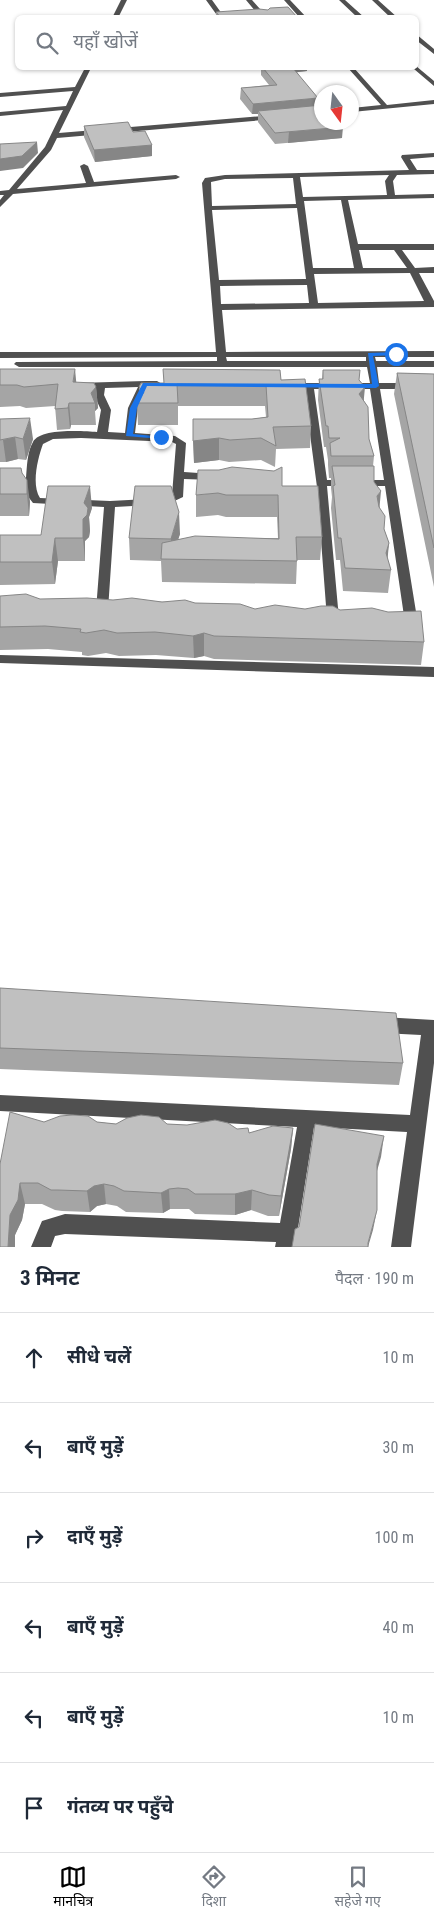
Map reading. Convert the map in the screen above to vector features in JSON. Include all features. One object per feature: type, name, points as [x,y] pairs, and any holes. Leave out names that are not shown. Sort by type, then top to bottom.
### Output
[{"type":"street","points":[[116,15],[124,0]]},
{"type":"street","points":[[209,0],[220,15]]},
{"type":"street","points":[[249,0],[262,15]]},
{"type":"street","points":[[287,0],[301,15]]},
{"type":"street","points":[[342,0],[359,15]]},
{"type":"street","points":[[375,0],[392,15]]},
{"type":"street","points":[[419,39],[434,52]]},
{"type":"street","points":[[0,204],[48,148],[87,70]]},
{"type":"street","points":[[353,70],[386,107]]},
{"type":"street","points":[[418,70],[434,84]]},
{"type":"street","points":[[0,95],[77,89]]},
{"type":"street","points":[[359,109],[434,102]]},
{"type":"street","points":[[0,114],[67,108]]},
{"type":"street","points":[[53,136],[282,116]]},
{"type":"street","points":[[38,148],[48,148]]},
{"type":"street","points":[[414,172],[405,157],[434,155]]},
{"type":"street","points":[[84,166],[92,185]]},
{"type":"street","points":[[222,359],[206,183],[208,180],[225,177],[434,172]]},
{"type":"street","points":[[391,197],[389,181],[395,173]]},
{"type":"street","points":[[296,175],[314,306]]},
{"type":"street","points":[[0,194],[176,177]]},
{"type":"street","points":[[208,208],[344,198],[434,196]]},
{"type":"street","points":[[344,198],[359,270]]},
{"type":"street","points":[[354,247],[434,247]]},
{"type":"street","points":[[217,307],[432,304],[413,270],[396,247]]},
{"type":"street","points":[[309,271],[434,270]]},
{"type":"street","points":[[215,283],[311,282]]},
{"type":"street","points":[[0,355],[222,359],[371,359],[434,354]]},
{"type":"street","points":[[0,364],[222,359]]},
{"type":"street","points":[[371,359],[434,364]]},
{"type":"street","points":[[371,359],[411,618],[405,622],[387,621]]},
{"type":"street","points":[[73,384],[164,384]]},
{"type":"street","points":[[100,384],[99,395],[106,410],[102,436]]},
{"type":"street","points":[[130,436],[133,408],[145,384]]},
{"type":"street","points":[[280,385],[434,386]]},
{"type":"street","points":[[309,386],[322,483],[332,619]]},
{"type":"street","points":[[51,436],[130,436],[161,437],[181,443],[177,496],[174,499],[110,504],[37,501],[34,498],[31,481],[40,440],[51,436]]},
{"type":"street","points":[[178,476],[226,478]]},
{"type":"street","points":[[0,481],[31,481]]},
{"type":"street","points":[[322,483],[391,483]]},
{"type":"street","points":[[102,610],[110,504]]},
{"type":"street","points":[[0,659],[434,672]]},
{"type":"street","points":[[362,1023],[432,1028],[401,1247]]},
{"type":"street","points":[[0,1103],[417,1124]]},
{"type":"street","points":[[41,1247],[43,1236],[49,1228],[64,1224],[286,1240],[307,1118]]},
{"type":"building","points":[[288,7],[295,15],[218,15],[216,12],[268,10],[270,8]]},
{"type":"building","points":[[265,70],[295,70],[314,93],[314,98],[253,104],[241,88],[277,85]]},
{"type":"building","points":[[314,106],[314,130],[275,133],[258,111]]},
{"type":"building","points":[[128,122],[133,132],[145,131],[152,145],[94,150],[84,126]]},
{"type":"building","points":[[37,142],[22,156],[0,159],[0,144]]},
{"type":"building","points":[[0,369],[75,369],[73,382],[94,383],[96,387],[91,393],[95,403],[69,403],[68,408],[55,409],[58,384],[24,387],[0,385]]},
{"type":"building","points":[[163,369],[280,370],[281,380],[305,379],[311,426],[273,427],[276,446],[261,438],[230,440],[219,438],[193,441],[193,419],[252,419],[268,417],[266,385],[177,384],[178,403],[137,403],[144,392],[139,387],[141,383],[164,383]]},
{"type":"building","points":[[323,370],[360,370],[359,380],[365,387],[359,394],[368,407],[369,439],[374,456],[331,456],[330,443],[340,438],[329,438],[328,426],[326,426],[319,379],[323,379]]},
{"type":"building","points":[[397,373],[434,374],[434,548]]},
{"type":"building","points":[[30,418],[23,439],[15,437],[0,440],[0,419]]},
{"type":"building","points":[[332,466],[374,466],[374,482],[381,491],[377,496],[379,507],[385,516],[384,529],[389,543],[386,553],[391,570],[345,568],[341,538],[338,538]]},
{"type":"building","points":[[232,467],[274,471],[282,467],[282,486],[318,486],[322,537],[296,537],[297,561],[161,559],[162,543],[195,536],[279,539],[278,495],[226,495],[218,493],[196,495],[198,470],[219,470]]},
{"type":"building","points":[[0,468],[21,468],[27,480],[27,494],[0,494]]},
{"type":"building","points":[[48,486],[90,486],[84,503],[88,508],[87,515],[83,519],[83,538],[55,538],[52,562],[0,562],[0,535],[41,535]]},
{"type":"building","points":[[135,486],[171,486],[179,512],[171,539],[129,538]]},
{"type":"building","points":[[26,594],[40,599],[87,598],[113,600],[132,598],[162,602],[185,600],[195,603],[240,604],[255,609],[275,605],[305,609],[333,606],[340,610],[372,608],[388,612],[421,611],[424,642],[214,636],[204,633],[193,636],[155,632],[117,633],[104,630],[86,633],[80,632],[81,629],[45,626],[0,627],[0,596]]},
{"type":"building","points":[[0,988],[396,1013],[403,1063],[0,1048]]},
{"type":"building","points":[[10,1112],[44,1122],[60,1116],[73,1115],[88,1116],[97,1122],[116,1124],[127,1118],[141,1115],[159,1117],[167,1124],[187,1125],[215,1120],[228,1123],[237,1129],[248,1128],[249,1133],[273,1126],[293,1128],[281,1196],[252,1190],[235,1194],[195,1194],[188,1189],[178,1188],[169,1189],[161,1193],[124,1191],[104,1184],[94,1186],[87,1191],[51,1190],[38,1183],[20,1183],[18,1200],[10,1215],[8,1247],[0,1247],[0,1164]]},
{"type":"building","points":[[315,1124],[384,1136],[377,1164],[377,1210],[368,1247],[292,1247],[295,1229],[299,1227]]},
{"type":"route","points":[[161,437],[130,436],[133,408],[143,392],[145,384],[376,386],[370,354],[396,354]]}]
